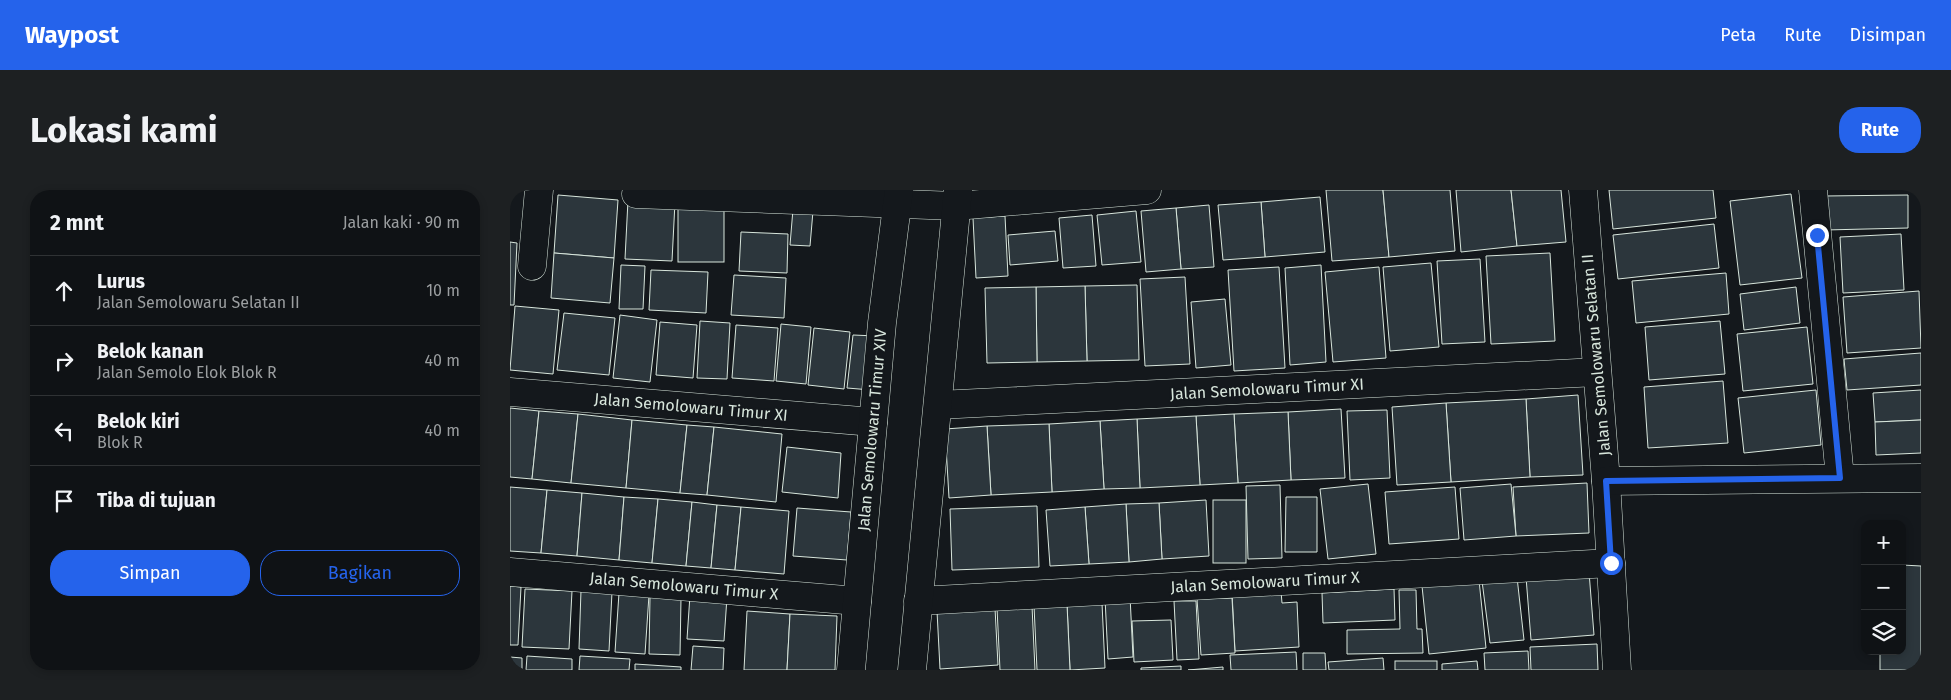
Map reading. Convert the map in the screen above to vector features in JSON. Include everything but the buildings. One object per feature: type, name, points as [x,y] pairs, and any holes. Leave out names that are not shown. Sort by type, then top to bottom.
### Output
[{"type":"street","points":[[532,266],[539,190]]},
{"type":"street","points":[[636,194],[957,198],[1147,190]]},
{"type":"street","name":"Jalan Semolowaru Selatan II","points":[[1583,190],[1606,481],[1617,670]]},
{"type":"street","points":[[1813,190],[1840,478]]},
{"type":"street","name":"Jalan Semolowaru Timur XIV","points":[[851,670],[882,323],[898,196]]},
{"type":"street","points":[[912,670],[957,198]]},
{"type":"street","name":"Jalan Semolowaru Timur XI","points":[[938,405],[1597,372]]},
{"type":"street","name":"Jalan Semolowaru Timur XI","points":[[510,392],[873,422]]},
{"type":"street","points":[[1606,481],[1921,478]]},
{"type":"street","name":"Jalan Semolowaru Timur X","points":[[918,601],[1611,563]]},
{"type":"street","name":"Jalan Semolowaru Timur X","points":[[510,572],[857,601]]},
{"type":"route","points":[[1611,563],[1606,481],[1840,478],[1817,235]]}]
